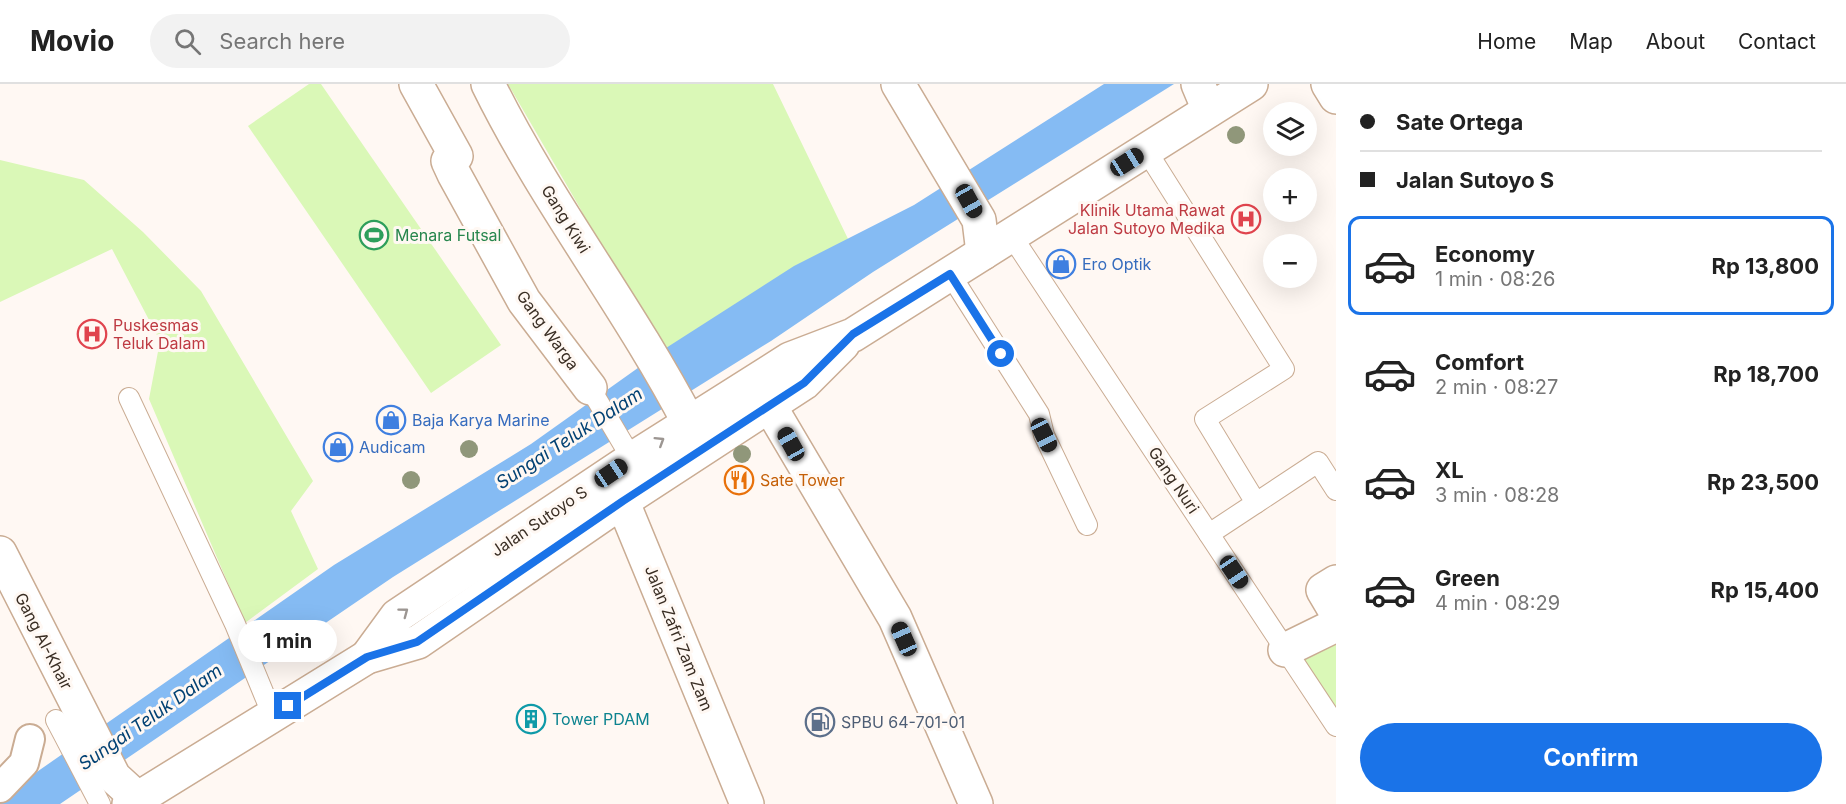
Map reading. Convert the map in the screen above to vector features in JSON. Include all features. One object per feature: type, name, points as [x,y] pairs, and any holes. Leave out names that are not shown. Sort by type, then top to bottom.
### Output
[{"type":"main road","name":"Gang Warga","points":[[416,84],[456,156],[448,161],[454,174],[524,301],[590,388]]},
{"type":"main road","name":"Gang Kiwi","points":[[488,84],[510,129],[684,413]]},
{"type":"main road","points":[[898,84],[979,220],[983,253]]},
{"type":"main road","name":"Jalan Sutoyo S","points":[[115,795],[273,716],[367,657],[417,642],[684,413],[790,358],[853,334],[1146,150],[1203,97],[1251,84]]},
{"type":"main road","points":[[1328,84],[1336,97]]},
{"type":"main road","name":"Jalan Sutoyo S","points":[[621,469],[769,405],[804,383],[853,334]]},
{"type":"main road","points":[[769,405],[895,618],[976,804]]},
{"type":"main road","name":"Jalan Zafri Zam Zam","points":[[621,469],[747,804]]},
{"type":"main road","name":"Gang Al-Khair","points":[[0,553],[72,724],[115,795]]},
{"type":"main road","points":[[1336,582],[1323,590],[1336,612]]},
{"type":"main road","points":[[1286,650],[1336,625]]},
{"type":"street","points":[[0,788],[24,763],[30,739]]},
{"type":"lane","points":[[1146,150],[1284,369],[1204,419],[1256,503]]},
{"type":"lane","name":"Gang Nuri","points":[[1011,235],[1336,726]]},
{"type":"lane","points":[[950,274],[1039,414],[1044,435],[1087,525]]},
{"type":"lane","points":[[590,388],[621,469]]},
{"type":"lane","points":[[129,398],[235,624],[273,716]]},
{"type":"lane","points":[[1209,534],[1318,462],[1336,490]]},
{"type":"lane","points":[[30,739],[72,724]]},
{"type":"green space","name":"Menara Futsal","points":[[309,84],[321,84],[501,345],[431,393],[248,126]]},
{"type":"green space","points":[[508,84],[773,84],[850,243],[663,363],[621,294],[580,208]]},
{"type":"green space","points":[[0,160],[84,180],[143,232],[201,291],[313,481],[291,511],[318,569],[245,623],[149,399],[160,341],[112,249],[0,302]]},
{"type":"green space","points":[[1336,641],[1336,716],[1303,660]]},
{"type":"water","name":"Sungai Teluk Dalam","points":[[1104,84],[1174,84],[873,272],[771,341],[393,577],[60,804],[0,804],[0,801],[31,776],[334,565],[531,444],[666,348],[794,266],[914,205]]},
{"type":"place","name":"Klinik Utama Rawat Jalan Sutoyo Medika","points":[[1246,219]]},
{"type":"place","name":"Menara Futsal","points":[[374,235]]},
{"type":"place","name":"Ero Optik","points":[[1061,264]]},
{"type":"place","name":"Puskesmas Teluk Dalam","points":[[92,334]]},
{"type":"place","name":"Baja Karya Marine","points":[[391,420]]},
{"type":"place","name":"Audicam","points":[[338,447]]},
{"type":"place","name":"Sate Tower","points":[[739,480]]},
{"type":"place","name":"Tower PDAM","points":[[531,719]]},
{"type":"place","name":"SPBU 64-701-01","points":[[820,722]]},
{"type":"route","points":[[288,706],[367,657],[417,642],[623,501],[804,383],[853,334],[950,274],[1001,354]]}]
